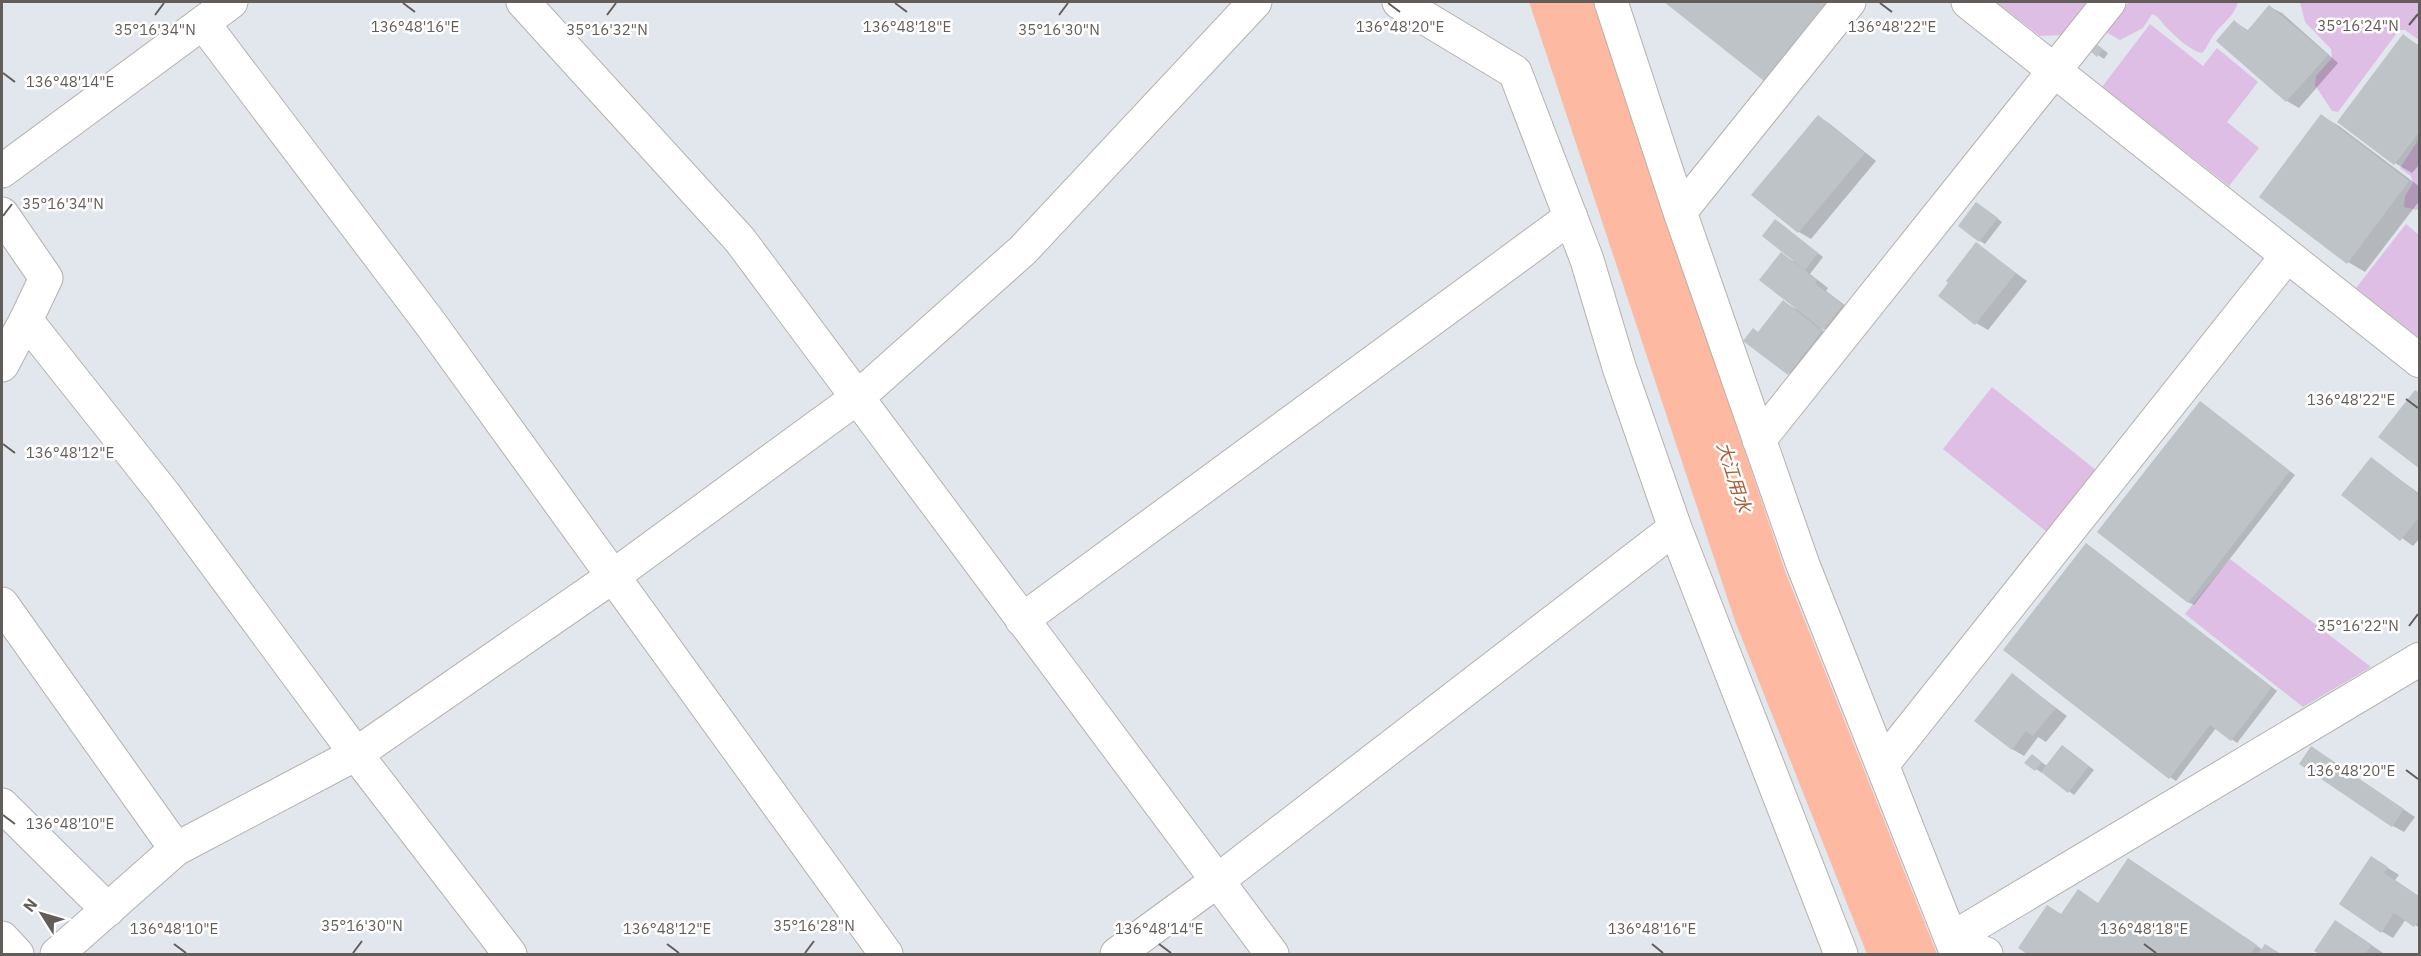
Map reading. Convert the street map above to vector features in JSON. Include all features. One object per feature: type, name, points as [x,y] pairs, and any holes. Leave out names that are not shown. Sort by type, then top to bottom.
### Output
[{"type":"street","points":[[2,171],[231,2]]},
{"type":"street","points":[[523,2],[740,240],[1272,954]]},
{"type":"street","points":[[57,954],[176,849],[356,754],[612,577],[858,398],[1023,250],[1255,2]]},
{"type":"street","points":[[1399,2],[1515,72],[1587,260],[1619,367],[1675,528],[1842,954]]},
{"type":"street","points":[[1611,2],[1680,212],[1803,565],[1954,947]]},
{"type":"street","points":[[1680,212],[1849,2]]},
{"type":"street","points":[[1968,2],[2420,361]]},
{"type":"street","points":[[1759,440],[2109,2]]},
{"type":"street","points":[[203,23],[430,323],[886,954]]},
{"type":"street","points":[[2,214],[46,279],[2,365]]},
{"type":"street","points":[[1022,620],[1571,218]]},
{"type":"street","points":[[1882,765],[2287,256]]},
{"type":"street","points":[[26,320],[164,494],[356,754],[510,954]]},
{"type":"street","points":[[1117,954],[1217,881],[1675,528]]},
{"type":"street","points":[[2,604],[176,849]]},
{"type":"street","points":[[1954,947],[2420,659]]},
{"type":"street","points":[[2,805],[108,910]]},
{"type":"street","points":[[2,938],[17,954]]},
{"type":"street","points":[[1954,947],[1986,954]]},
{"type":"shaded area","points":[[1996,2],[2088,2],[2062,35],[2040,36]]},
{"type":"shaded area","points":[[2129,2],[2238,2],[2202,53],[2183,43],[2152,14],[2143,28],[2120,40],[2106,32]]},
{"type":"shaded area","points":[[2300,2],[2419,2],[2419,40],[2405,30],[2399,30],[2338,112],[2332,111],[2315,85],[2316,76],[2332,58],[2331,49],[2305,22]]},
{"type":"shaded area","points":[[2150,24],[2203,66],[2217,48],[2258,82],[2227,122],[2259,148],[2229,186],[2102,87]]},
{"type":"shaded area","points":[[2419,139],[2420,208],[2416,210],[2404,207],[2405,196],[2413,183],[2411,176],[2400,168]]},
{"type":"shaded area","points":[[2406,224],[2419,235],[2419,338],[2356,288]]},
{"type":"shaded area","points":[[1992,387],[2096,470],[2047,532],[1943,449]]},
{"type":"shaded area","points":[[2230,559],[2371,667],[2303,707],[2185,614]]},
{"type":"water","name":"大江用水","points":[[1529,2],[1594,2],[1785,571],[1937,954],[1867,954],[1735,621]]},
{"type":"building","points":[[1664,2],[1827,2],[1764,81]]},
{"type":"building","points":[[2269,5],[2328,55],[2286,102],[2216,41],[2234,20],[2247,31]]},
{"type":"building","points":[[2403,34],[2420,47],[2420,131],[2394,165],[2337,122]]},
{"type":"building","points":[[2095,43],[2103,49],[2097,57],[2090,51]]},
{"type":"building","points":[[2321,114],[2409,181],[2347,264],[2259,197]]},
{"type":"building","points":[[1818,115],[1865,153],[1798,233],[1751,195]]},
{"type":"building","points":[[1976,202],[1998,218],[1979,242],[1958,226]]},
{"type":"building","points":[[1775,219],[1818,253],[1805,270],[1762,236]]},
{"type":"building","points":[[1976,242],[2016,273],[1975,325],[1938,296],[1948,283],[1946,281]]},
{"type":"building","points":[[1781,252],[1817,280],[1815,283],[1843,305],[1823,330],[1759,280]]},
{"type":"building","points":[[1783,300],[1822,331],[1788,375],[1743,341],[1753,328],[1758,332]]},
{"type":"building","points":[[2415,390],[2420,393],[2420,469],[2378,437]]},
{"type":"building","points":[[2200,401],[2290,471],[2188,603],[2097,532]]},
{"type":"building","points":[[2371,457],[2420,495],[2420,516],[2400,541],[2341,495]]},
{"type":"building","points":[[2086,543],[2272,687],[2231,741],[2210,725],[2169,779],[2003,650]]},
{"type":"building","points":[[2012,673],[2056,708],[2033,736],[2026,731],[2012,750],[1974,721]]},
{"type":"building","points":[[2062,745],[2089,766],[2068,793],[2041,772]]},
{"type":"building","points":[[2311,746],[2404,809],[2392,827],[2299,764]]},
{"type":"building","points":[[2032,754],[2042,762],[2035,771],[2024,763]]},
{"type":"building","points":[[2371,856],[2388,867],[2384,873],[2420,897],[2420,919],[2414,927],[2394,913],[2381,933],[2339,904]]},
{"type":"building","points":[[2128,858],[2257,945],[2250,954],[2027,954],[2018,948],[2047,905],[2061,914],[2078,889],[2098,903]]},
{"type":"building","points":[[2335,920],[2372,945],[2365,954],[2319,954],[2314,951]]},
{"type":"building","points":[[2265,944],[2281,954],[2258,954]]}]
